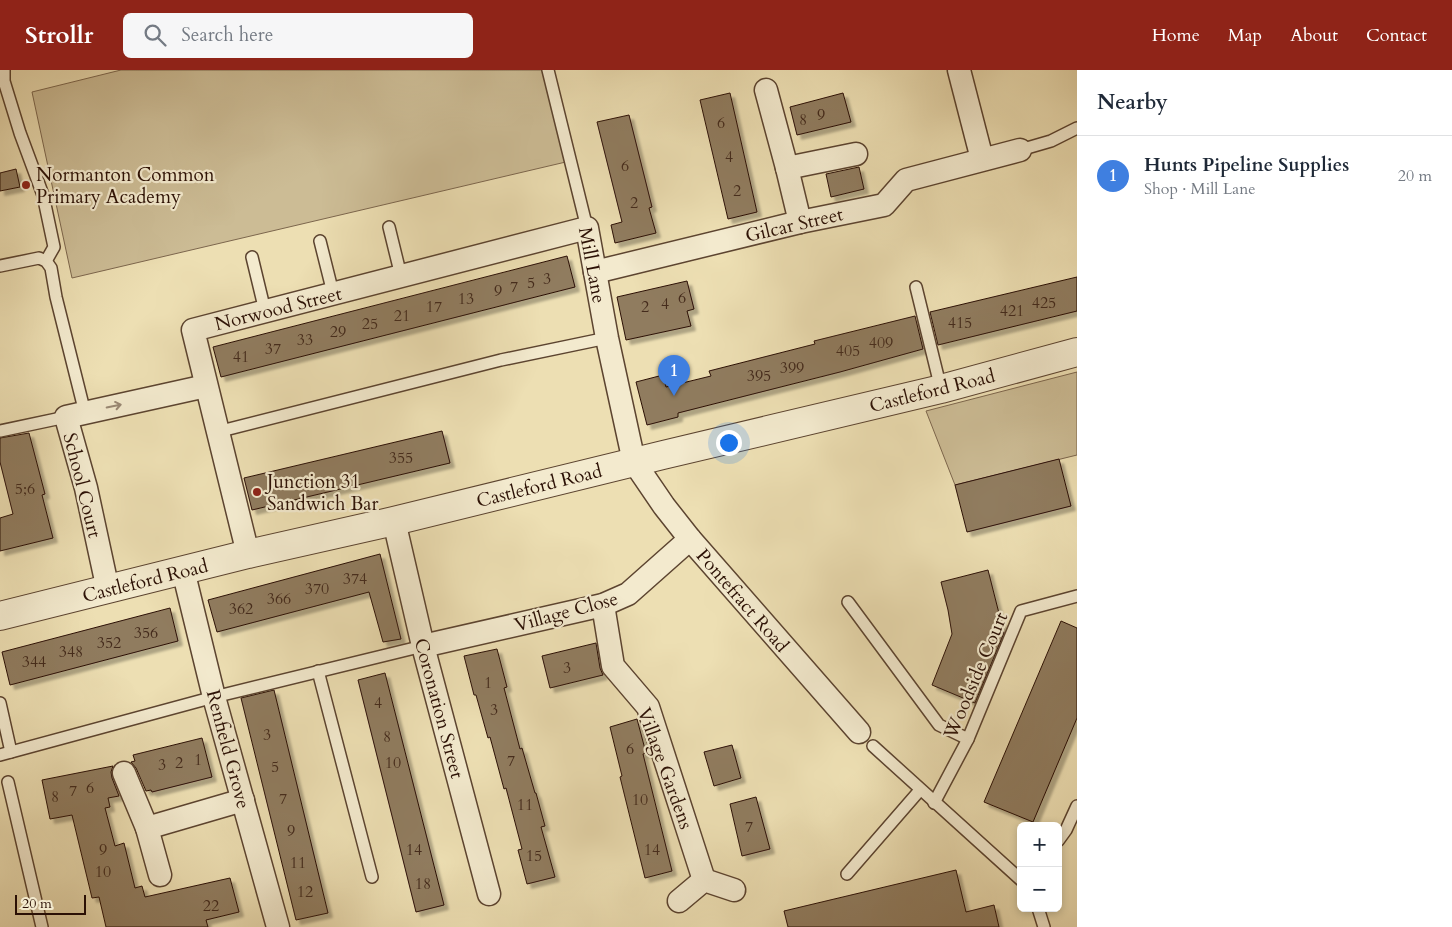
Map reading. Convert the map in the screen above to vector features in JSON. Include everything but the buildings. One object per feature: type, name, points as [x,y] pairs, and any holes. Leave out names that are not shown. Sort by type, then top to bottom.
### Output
[{"type":"street","points":[[959,70],[982,159]]},
{"type":"street","points":[[766,90],[788,168],[800,222]]},
{"type":"street","name":"Gilcar Street","points":[[595,272],[800,222],[884,205],[906,180],[1020,150]]},
{"type":"street","points":[[788,168],[856,154]]},
{"type":"street","name":"Mill Lane","points":[[587,228],[607,338],[634,462]]},
{"type":"street","name":"Norwood Street","points":[[248,554],[193,330],[587,228]]},
{"type":"street","name":"Castleford Road","points":[[0,616],[248,554],[394,521],[940,389],[1077,352]]},
{"type":"street","points":[[76,415],[206,386]]},
{"type":"street","name":"School Court","points":[[76,415],[86,488],[108,590]]},
{"type":"street","name":"Pontefract Road","points":[[634,462],[664,506],[690,539],[866,739]]},
{"type":"street","name":"Coronation Street","points":[[394,521],[423,646],[489,894]]},
{"type":"street","name":"Village Close","points":[[423,646],[603,605],[628,594],[690,539]]},
{"type":"street","name":"Renfield Grove","points":[[183,570],[214,697],[278,927]]},
{"type":"street","name":"Village Gardens","points":[[603,605],[612,666],[648,707],[704,880]]},
{"type":"street","points":[[124,773],[148,828],[160,875]]},
{"type":"street","points":[[148,828],[243,800]]},
{"type":"street","points":[[679,901],[704,880],[734,890]]},
{"type":"lane","points":[[4,70],[4,81],[17,124],[43,195],[54,247],[46,261]]},
{"type":"lane","name":"Mill Lane","points":[[548,70],[587,228]]},
{"type":"lane","points":[[1020,150],[1051,140],[1077,128]]},
{"type":"lane","points":[[389,227],[401,276]]},
{"type":"lane","points":[[320,241],[333,294]]},
{"type":"lane","points":[[252,257],[265,311]]},
{"type":"lane","points":[[0,266],[39,258],[46,261],[50,268],[76,415]]},
{"type":"lane","points":[[916,286],[940,389]]},
{"type":"lane","points":[[217,432],[501,360],[607,338]]},
{"type":"lane","name":"School Court","points":[[0,431],[76,415]]},
{"type":"lane","name":"Woodside Court","points":[[934,803],[968,739],[1021,611],[1077,596]]},
{"type":"lane","points":[[848,602],[939,725],[968,739]]},
{"type":"lane","points":[[0,703],[6,754],[214,697],[423,646]]},
{"type":"lane","points":[[318,671],[372,877]]},
{"type":"lane","name":"Pontefract Road","points":[[866,739],[934,803],[1017,876]]},
{"type":"lane","points":[[8,782],[42,927]]},
{"type":"lane","points":[[847,874],[920,790]]},
{"type":"lane","points":[[1062,836],[1077,806]]},
{"type":"lane","points":[[1039,912],[1044,927]]},
{"type":"shaded area","points":[[121,70],[548,70],[570,161],[72,278],[32,92]]},
{"type":"shaded area","points":[[1077,372],[1077,455],[955,485],[926,411]]},
{"type":"place","name":"Normanton Common Primary Academy","points":[[26,185]]},
{"type":"place","name":"Hunts Pipeline Supplies","points":[[674,396]]},
{"type":"place","name":"Junction 31 Sandwich Bar","points":[[257,492]]}]
